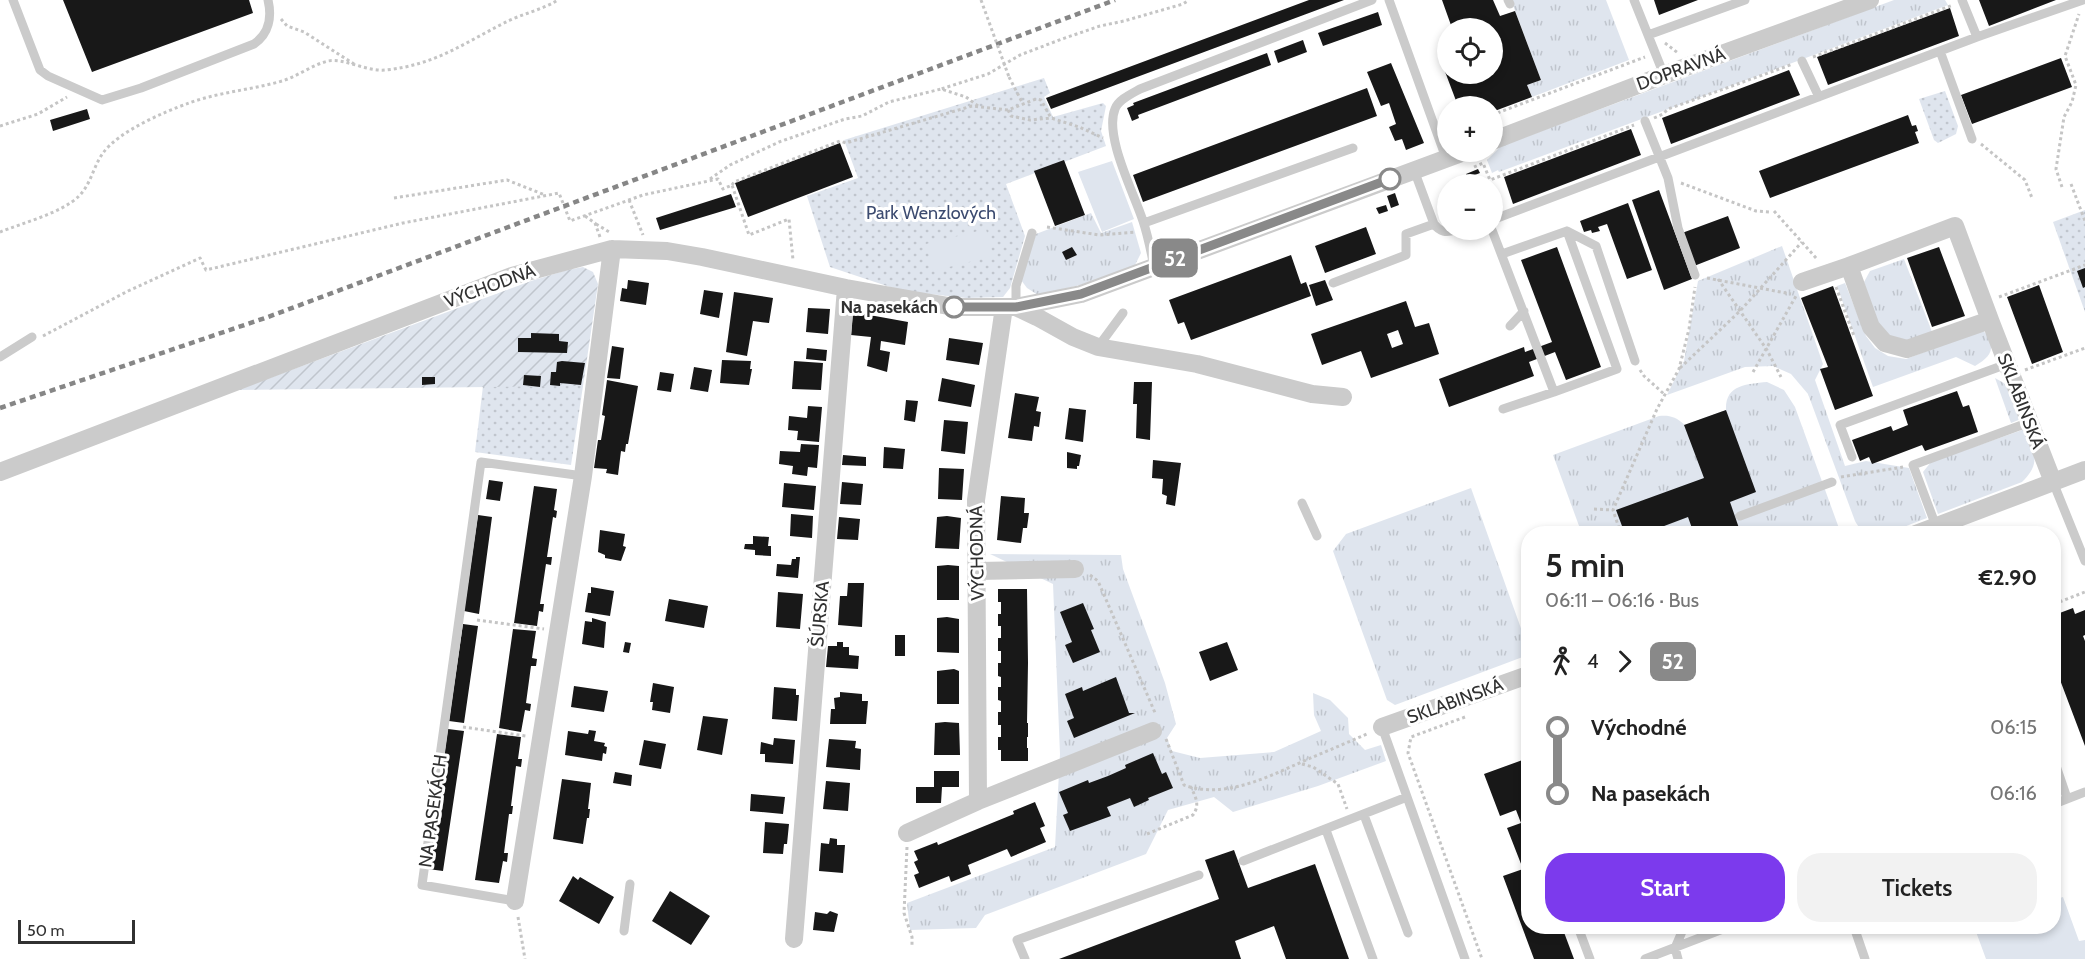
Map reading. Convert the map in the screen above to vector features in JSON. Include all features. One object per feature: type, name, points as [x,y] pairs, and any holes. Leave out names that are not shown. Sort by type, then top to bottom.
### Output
[{"type":"street","name":"DOPRAVNÁ","points":[[1503,137],[1870,0]]},
{"type":"street","points":[[1010,307],[1081,294],[1437,161]]},
{"type":"street","name":"SKLABINSKÁ","points":[[1802,282],[1956,226],[1990,320],[2015,368],[2030,422],[2053,482]]},
{"type":"street","points":[[515,901],[583,477],[608,250]]},
{"type":"street","name":"VÝCHODNÁ","points":[[0,472],[512,276],[608,250],[667,251],[846,288],[954,307],[1010,307],[1037,317],[1073,337],[1098,347],[1197,364],[1312,394],[1343,397]]},
{"type":"street","points":[[1848,266],[1871,327],[1885,343],[1907,349],[1990,320]]},
{"type":"street","name":"ŠÚRSKA","points":[[794,939],[846,288]]},
{"type":"street","name":"VÝCHODNÁ","points":[[978,801],[976,500],[1010,307]]},
{"type":"street","points":[[1936,526],[2085,470]]},
{"type":"street","points":[[978,571],[1075,569]]},
{"type":"street","name":"SKLABINSKÁ","points":[[1382,727],[1521,677]]},
{"type":"street","points":[[907,834],[978,801],[1157,729]]},
{"type":"lane","points":[[13,0],[40,70],[48,76],[102,100],[114,98],[242,50],[264,38],[268,28],[268,2]]},
{"type":"lane","points":[[1154,267],[1145,228],[1113,138],[1111,123],[1115,107],[1126,96],[1140,89],[1372,0]]},
{"type":"lane","points":[[1389,0],[1437,133]]},
{"type":"lane","points":[[1634,0],[1664,75]]},
{"type":"lane","points":[[1648,35],[1744,0]]},
{"type":"lane","points":[[1963,1],[1977,37]]},
{"type":"lane","points":[[1503,216],[1977,37],[2082,4]]},
{"type":"lane","points":[[1940,51],[1973,139]]},
{"type":"lane","points":[[1802,61],[1818,97]]},
{"type":"lane","points":[[1646,121],[1668,178],[1678,228],[1695,275]]},
{"type":"lane","points":[[1145,228],[1353,148]]},
{"type":"lane","points":[[1414,170],[1437,228]]},
{"type":"lane","points":[[1333,283],[1406,255],[1406,234],[1434,224]]},
{"type":"lane","points":[[1502,254],[1567,231],[1596,246],[1635,361]]},
{"type":"lane","points":[[1503,409],[1617,369],[1567,231]]},
{"type":"lane","points":[[1010,307],[1032,232]]},
{"type":"lane","points":[[1496,240],[1554,392]]},
{"type":"lane","points":[[1510,326],[1524,311]]},
{"type":"lane","points":[[1098,347],[1123,313]]},
{"type":"lane","points":[[0,357],[32,337]]},
{"type":"lane","points":[[1852,457],[1840,425],[2015,368]]},
{"type":"lane","points":[[1936,526],[1913,465],[2030,422]]},
{"type":"lane","name":"NA PASEKÁCH","points":[[515,901],[422,885],[482,462],[583,477]]},
{"type":"lane","points":[[1740,516],[1831,480]]},
{"type":"lane","points":[[2053,482],[2085,561]]},
{"type":"lane","points":[[1302,503],[1317,536]]},
{"type":"lane","points":[[1382,727],[1465,959]]},
{"type":"lane","points":[[2061,780],[2067,798]]},
{"type":"lane","points":[[2061,801],[2085,792]]},
{"type":"lane","points":[[1242,861],[1407,797]]},
{"type":"lane","points":[[1364,815],[1408,933]]},
{"type":"lane","points":[[1326,830],[1373,959]]},
{"type":"lane","points":[[1025,959],[1017,940],[1199,875]]},
{"type":"lane","points":[[624,931],[630,884]]},
{"type":"lane","points":[[1581,934],[1590,959]]},
{"type":"lane","points":[[1678,959],[1675,948],[1681,934]]},
{"type":"lane","points":[[1645,959],[1710,934]]},
{"type":"lane","points":[[1856,934],[1865,959]]},
{"type":"path","points":[[0,232],[59,209],[78,197],[89,183],[104,151],[120,137],[187,104],[213,95],[284,81],[331,60],[383,70],[406,67],[440,57],[505,22],[558,0]]},
{"type":"path","points":[[981,0],[1010,77],[1023,104]]},
{"type":"path","points":[[706,182],[730,165],[778,142],[845,119],[862,116],[889,102],[988,74],[1020,56],[1062,39],[1100,26],[1183,4],[1189,0]]},
{"type":"path","points":[[1479,162],[1483,163],[1490,180],[1646,121],[1663,114],[1668,109],[1963,1]]},
{"type":"path","points":[[268,2],[287,26],[304,32],[358,67]]},
{"type":"path","points":[[2062,187],[2056,169],[2064,117],[2072,102],[2076,85],[2065,56],[2082,4]]},
{"type":"path","points":[[1503,111],[1641,60]]},
{"type":"path","points":[[941,89],[966,97],[979,107]]},
{"type":"path","points":[[0,126],[38,114],[79,91]]},
{"type":"path","points":[[32,337],[41,337],[128,291],[200,258],[206,270],[404,223],[559,193],[570,221],[644,195],[718,179],[723,189],[734,182],[840,141],[846,143],[972,106],[1008,110],[1036,99],[1041,100],[1051,118]]},
{"type":"path","points":[[1008,110],[1011,116],[1030,120],[1051,118],[1079,127],[1104,140],[1113,138]]},
{"type":"path","points":[[1973,139],[2025,180],[2032,198]]},
{"type":"path","points":[[1668,178],[1756,211],[1770,212]]},
{"type":"path","points":[[394,198],[507,180],[546,196]]},
{"type":"path","points":[[2071,184],[2085,221]]},
{"type":"path","points":[[732,185],[748,235],[789,219],[793,259],[786,275]]},
{"type":"path","points":[[628,200],[644,239],[644,250]]},
{"type":"path","points":[[584,216],[595,223],[608,250]]},
{"type":"path","points":[[1047,226],[1099,235],[1145,228]]},
{"type":"path","points":[[1619,526],[1613,510],[1664,394],[1679,369],[1740,311],[1802,242]]},
{"type":"path","points":[[1995,298],[2085,265]]},
{"type":"path","points":[[1679,369],[1691,318],[1695,275],[1796,296],[1753,372]]},
{"type":"path","points":[[1718,279],[1767,350],[1781,377]]},
{"type":"path","points":[[2015,368],[2085,348]]},
{"type":"path","points":[[1635,361],[1644,376],[1664,394]]},
{"type":"path","points":[[1831,480],[1913,465]]},
{"type":"path","points":[[1594,509],[1613,510]]},
{"type":"path","points":[[1075,569],[1089,574],[1098,581],[1157,729],[1184,785],[1210,790],[1235,786],[1268,776],[1382,727]]},
{"type":"path","points":[[2061,601],[2085,592]]},
{"type":"path","points":[[477,620],[549,630]]},
{"type":"path","points":[[1465,717],[1411,737],[1408,753],[1482,959]]},
{"type":"path","points":[[463,727],[534,736]]},
{"type":"path","points":[[1300,763],[1313,767],[1338,784],[1352,820]]},
{"type":"path","points":[[1147,834],[1193,815],[1197,809],[1191,788]]},
{"type":"path","points":[[907,834],[904,913],[912,937],[912,946]]},
{"type":"path","points":[[515,901],[525,959]]},
{"type":"green space","points":[[1511,0],[1606,0],[1629,60],[1532,97],[1527,85],[1541,80]]},
{"type":"green space","points":[[1894,0],[1945,0],[1948,5],[1492,173],[1488,162],[1503,162],[1503,145]]},
{"type":"green space","name":"Park Wenzlových","points":[[1044,78],[1050,93],[1044,97],[1053,117],[1103,103],[1106,106],[1101,131],[1106,146],[1006,184],[1025,236],[1010,288],[1003,297],[966,298],[902,291],[830,267],[807,196],[858,178],[844,140]]},
{"type":"green space","points":[[1945,91],[1958,126],[1956,134],[1938,143],[1934,140],[1919,99]]},
{"type":"green space","points":[[1112,161],[1134,219],[1102,232],[1078,172]]},
{"type":"green space","points":[[2085,210],[2085,312],[2053,222]]},
{"type":"green space","points":[[1091,213],[1101,233],[1132,222],[1141,253],[1134,267],[1080,285],[1038,295],[1027,288],[1021,280],[1036,234]]},
{"type":"green space","points":[[986,229],[993,256],[933,271],[926,244]]},
{"type":"green space","points":[[1782,246],[1823,364],[1815,380],[1845,466],[1866,461],[1909,468],[1927,518],[1906,526],[1859,526],[1855,521],[1808,394],[1791,374],[1773,366],[1745,367],[1667,395],[1684,361],[1698,281]]},
{"type":"green space","points":[[1904,259],[1932,332],[1903,342],[1887,335],[1879,327],[1864,282],[1870,271]]},
{"type":"green space","points":[[583,267],[593,272],[598,284],[583,386],[237,390],[531,281]]},
{"type":"green space","points":[[1845,283],[1866,336],[1875,348],[1888,356],[1906,359],[1982,330],[1991,338],[1990,352],[1975,366],[1956,357],[1873,387],[1837,286]]},
{"type":"green space","points":[[1995,378],[2009,386],[2021,419],[2011,423]]},
{"type":"green space","points":[[1767,382],[1784,390],[1795,407],[1838,526],[1579,526],[1553,455],[1659,416],[1673,417],[1685,425],[1726,410],[1729,395],[1733,391],[1738,387]]},
{"type":"green space","points":[[483,386],[583,386],[571,465],[475,452]]},
{"type":"green space","points":[[2025,429],[2033,451],[2034,463],[2022,482],[1938,514],[1923,472],[1931,462]]},
{"type":"green space","points":[[1471,488],[1521,628],[1521,658],[1395,705],[1387,700],[1333,551],[1346,534]]},
{"type":"green space","points":[[990,554],[1121,555],[1123,569],[1165,683],[1176,724],[1167,738],[1172,751],[1200,758],[1274,752],[1321,731],[1314,715],[1313,693],[1330,700],[1348,718],[1349,734],[1365,750],[1381,745],[1386,761],[1318,786],[1233,812],[1214,797],[1168,810],[1146,854],[985,915],[976,928],[910,930],[907,903],[1055,847],[1060,754],[1053,584]]},
{"type":"green space","points":[[2063,897],[2079,941],[2085,940],[2085,959],[1986,959],[1977,934],[2061,934],[2061,898]]},
{"type":"building","points":[[63,0],[249,0],[253,13],[92,72]]},
{"type":"building","points":[[1309,0],[1344,0],[1051,109],[1046,98]]},
{"type":"building","points":[[1442,0],[1493,0],[1500,16],[1515,11],[1541,80],[1527,85],[1532,97],[1503,108],[1503,96],[1454,96],[1450,84],[1503,84],[1503,18],[1448,18]]},
{"type":"building","points":[[1654,0],[1698,0],[1659,15]]},
{"type":"building","points":[[1979,0],[2056,0],[1989,26]]},
{"type":"building","points":[[1950,8],[1959,36],[1828,85],[1817,57]]},
{"type":"building","points":[[1378,12],[1382,25],[1323,46],[1318,33]]},
{"type":"building","points":[[1303,40],[1307,52],[1278,63],[1274,51]]},
{"type":"building","points":[[1267,53],[1271,65],[1138,115],[1139,118],[1132,121],[1127,108],[1134,105],[1133,103]]},
{"type":"building","points":[[2061,58],[2072,87],[1972,124],[1961,95]]},
{"type":"building","points":[[1391,63],[1424,143],[1406,150],[1402,139],[1395,141],[1389,127],[1396,124],[1389,103],[1381,106],[1367,72]]},
{"type":"building","points":[[1789,70],[1800,95],[1671,144],[1662,118]]},
{"type":"building","points":[[1367,88],[1377,116],[1143,202],[1133,175]]},
{"type":"building","points":[[87,109],[90,119],[53,131],[50,120]]},
{"type":"building","points":[[1908,115],[1912,126],[1916,125],[1918,131],[1915,132],[1919,143],[1770,198],[1759,171]]},
{"type":"building","points":[[1631,129],[1641,155],[1513,204],[1504,177]]},
{"type":"building","points":[[840,143],[853,177],[748,217],[735,183]]},
{"type":"building","points":[[1064,160],[1085,215],[1055,226],[1034,171]]},
{"type":"building","points":[[1478,169],[1480,173],[1477,174],[1466,174]]},
{"type":"building","points":[[1659,190],[1692,279],[1664,290],[1632,200]]},
{"type":"building","points":[[1395,193],[1399,205],[1391,208],[1387,196]]},
{"type":"building","points":[[731,194],[736,207],[660,230],[656,218]]},
{"type":"building","points":[[1628,203],[1652,270],[1627,279],[1607,224],[1598,227],[1600,231],[1592,233],[1591,230],[1584,232],[1580,221]]},
{"type":"building","points":[[1386,205],[1388,211],[1379,214],[1376,208]]},
{"type":"building","points":[[1728,216],[1740,248],[1694,266],[1682,233]]},
{"type":"building","points":[[1366,227],[1376,254],[1325,273],[1315,246]]},
{"type":"building","points":[[1072,247],[1077,255],[1066,260],[1062,252]]},
{"type":"building","points":[[1557,247],[1601,367],[1566,380],[1555,352],[1529,362],[1534,376],[1449,407],[1439,379],[1524,347],[1525,352],[1552,342],[1521,260]]},
{"type":"building","points":[[1939,247],[1965,316],[1932,327],[1907,258]]},
{"type":"building","points":[[1291,255],[1301,284],[1306,282],[1311,296],[1191,340],[1184,322],[1178,324],[1169,300]]},
{"type":"building","points":[[2085,268],[2085,287],[2083,288],[2077,271]]},
{"type":"building","points":[[628,280],[649,283],[646,305],[620,301],[622,288],[627,289]]},
{"type":"building","points":[[1325,280],[1333,300],[1316,306],[1309,285]]},
{"type":"building","points":[[2039,285],[2063,352],[2032,364],[2007,297]]},
{"type":"building","points":[[1833,286],[1873,396],[1835,410],[1820,369],[1828,367],[1801,298]]},
{"type":"building","points":[[704,290],[723,293],[719,318],[700,314]]},
{"type":"building","points":[[734,292],[773,298],[769,323],[753,321],[747,356],[726,352]]},
{"type":"building","points":[[1406,301],[1415,327],[1429,323],[1439,354],[1371,378],[1361,351],[1322,365],[1311,334]],"holes":[[[1398,330],[1403,344],[1392,348],[1387,334]]]},
{"type":"building","points":[[808,308],[830,309],[828,334],[806,332]]},
{"type":"building","points":[[853,312],[908,322],[905,345],[881,341],[880,350],[890,352],[887,372],[867,366],[871,337],[851,335]]},
{"type":"building","points":[[531,333],[559,334],[559,341],[568,342],[567,353],[518,352],[518,338],[531,338]]},
{"type":"building","points":[[949,338],[983,343],[979,365],[946,360]]},
{"type":"building","points":[[612,346],[624,348],[620,379],[607,378]]},
{"type":"building","points":[[807,348],[827,350],[826,361],[806,359]]},
{"type":"building","points":[[722,360],[751,361],[749,385],[720,383]]},
{"type":"building","points":[[794,361],[823,363],[821,390],[792,389]]},
{"type":"building","points":[[557,362],[585,363],[581,385],[560,383],[560,386],[550,385],[551,372],[556,372]]},
{"type":"building","points":[[694,367],[712,370],[708,392],[690,389]]},
{"type":"building","points":[[660,372],[674,374],[671,392],[657,390]]},
{"type":"building","points":[[524,375],[541,376],[540,387],[523,385]]},
{"type":"building","points":[[422,377],[435,377],[435,384],[422,385]]},
{"type":"building","points":[[942,378],[975,385],[971,407],[938,401]]},
{"type":"building","points":[[607,380],[638,386],[628,444],[626,444],[625,452],[621,451],[618,475],[606,473],[607,469],[594,468],[598,440],[601,440],[605,416],[602,415]]},
{"type":"building","points":[[1134,382],[1152,382],[1150,440],[1136,438],[1137,404],[1133,404]]},
{"type":"building","points":[[1957,391],[1963,407],[1969,405],[1978,432],[1925,451],[1922,445],[1872,464],[1869,457],[1860,461],[1852,440],[1891,426],[1893,431],[1908,425],[1903,410]]},
{"type":"building","points":[[1015,393],[1039,397],[1036,411],[1041,412],[1039,427],[1034,426],[1032,441],[1008,438]]},
{"type":"building","points":[[906,400],[918,401],[915,422],[904,420]]},
{"type":"building","points":[[808,406],[822,407],[819,442],[797,440],[798,431],[788,430],[789,416],[807,418]]},
{"type":"building","points":[[1069,408],[1086,410],[1083,442],[1065,439]]},
{"type":"building","points":[[1726,410],[1756,492],[1730,502],[1738,526],[1691,526],[1688,517],[1664,526],[1622,526],[1616,510],[1704,478],[1684,425]]},
{"type":"building","points":[[944,420],[968,422],[965,454],[941,451]]},
{"type":"building","points":[[801,444],[819,445],[817,468],[808,467],[807,476],[792,474],[793,466],[779,464],[780,451],[800,452]]},
{"type":"building","points":[[884,447],[905,449],[903,469],[883,468]]},
{"type":"building","points":[[1067,452],[1081,455],[1077,469],[1067,468]]},
{"type":"building","points":[[843,455],[866,457],[866,466],[842,465]]},
{"type":"building","points":[[1153,460],[1181,463],[1175,506],[1166,504],[1167,496],[1162,494],[1163,479],[1152,478]]},
{"type":"building","points":[[939,468],[964,469],[962,500],[938,499]]},
{"type":"building","points":[[489,480],[503,482],[500,501],[486,499]]},
{"type":"building","points":[[842,482],[863,484],[861,505],[840,504]]},
{"type":"building","points":[[784,483],[816,486],[814,510],[782,507]]},
{"type":"building","points":[[534,486],[557,489],[554,510],[557,511],[556,518],[553,517],[547,557],[552,557],[551,565],[546,564],[540,604],[544,604],[543,612],[539,611],[537,626],[514,623]]},
{"type":"building","points":[[1001,496],[1025,498],[1024,513],[1029,513],[1027,528],[1023,528],[1021,543],[997,540]]},
{"type":"building","points":[[791,514],[813,516],[812,538],[790,536]]},
{"type":"building","points":[[478,515],[492,517],[479,614],[464,611]]},
{"type":"building","points":[[839,517],[860,519],[858,540],[837,539]]},
{"type":"building","points":[[937,517],[961,518],[959,549],[935,548]]},
{"type":"building","points":[[600,530],[625,534],[623,546],[626,547],[621,561],[605,558],[605,555],[598,552]]},
{"type":"building","points":[[753,536],[769,537],[768,546],[771,546],[771,556],[755,555],[755,550],[744,549],[745,544],[753,544]]},
{"type":"building","points":[[800,557],[798,578],[776,576],[777,564],[791,565],[792,559]]},
{"type":"building","points":[[937,566],[959,566],[959,600],[937,600]]},
{"type":"building","points":[[848,583],[864,583],[862,627],[838,625],[840,596],[847,596]]},
{"type":"building","points":[[591,587],[614,591],[610,616],[585,612]]},
{"type":"building","points":[[998,589],[1027,589],[1028,761],[1001,761],[1001,750],[998,750],[1001,725],[998,725],[998,712],[1001,712],[1001,701],[998,700],[998,687],[1001,687],[1001,677],[998,676],[998,663],[1001,663],[1001,651],[998,651],[998,638],[1001,638],[1001,626],[998,626],[998,614],[1001,614],[1001,602],[998,602]]},
{"type":"building","points":[[778,592],[803,594],[800,629],[776,627]]},
{"type":"building","points":[[669,599],[708,606],[704,628],[665,621]]},
{"type":"building","points":[[1083,603],[1094,629],[1091,630],[1100,652],[1073,663],[1065,645],[1072,642],[1060,612]]},
{"type":"building","points":[[2073,608],[2075,614],[2085,610],[2085,635],[2083,636],[2085,641],[2085,746],[2061,683],[2061,612]]},
{"type":"building","points":[[592,618],[606,622],[604,648],[582,644],[585,621],[592,622]]},
{"type":"building","points":[[937,618],[959,619],[959,653],[937,652]]},
{"type":"building","points":[[463,624],[478,626],[464,723],[449,721]]},
{"type":"building","points":[[513,629],[536,631],[532,658],[537,659],[536,666],[531,666],[526,703],[531,704],[530,711],[525,710],[521,732],[499,728]]},
{"type":"building","points":[[895,635],[905,635],[905,656],[895,656]]},
{"type":"building","points":[[625,642],[631,643],[629,653],[623,652]]},
{"type":"building","points":[[837,642],[843,642],[843,647],[849,647],[849,655],[859,656],[858,669],[826,667],[828,646],[837,646]]},
{"type":"building","points":[[1227,642],[1238,670],[1210,681],[1199,652]]},
{"type":"building","points":[[954,669],[959,671],[959,704],[937,704],[937,671]]},
{"type":"building","points":[[1116,677],[1129,713],[1135,713],[1074,738],[1067,721],[1074,718],[1065,694],[1082,687],[1083,691]]},
{"type":"building","points":[[653,683],[674,687],[670,713],[652,710],[653,702],[650,702]]},
{"type":"building","points":[[574,686],[608,691],[604,712],[571,707]]},
{"type":"building","points":[[774,687],[796,689],[796,695],[799,695],[797,721],[772,719]]},
{"type":"building","points":[[840,692],[862,694],[862,701],[868,701],[866,724],[830,724],[831,709],[835,709],[834,698],[840,697]]},
{"type":"building","points":[[703,716],[728,719],[722,755],[697,750]]},
{"type":"building","points":[[935,723],[959,723],[960,755],[934,755]]},
{"type":"building","points":[[448,729],[464,731],[443,871],[428,869]]},
{"type":"building","points":[[589,730],[596,731],[594,741],[605,743],[604,746],[607,747],[602,761],[565,755],[568,731],[588,734]]},
{"type":"building","points":[[497,734],[521,737],[518,759],[522,759],[521,767],[516,766],[512,814],[509,814],[504,853],[508,853],[507,862],[503,861],[499,883],[475,880]]},
{"type":"building","points":[[774,738],[795,740],[793,764],[765,762],[765,754],[760,754],[761,742],[773,745]]},
{"type":"building","points":[[829,739],[856,741],[855,748],[861,749],[860,770],[826,767]]},
{"type":"building","points":[[644,740],[666,744],[661,769],[639,765]]},
{"type":"building","points":[[1153,753],[1162,774],[1166,772],[1173,788],[1148,798],[1149,800],[1134,807],[1130,798],[1107,807],[1111,816],[1070,831],[1063,815],[1068,813],[1059,792],[1088,780],[1089,783],[1108,776],[1126,768],[1125,765]]},
{"type":"building","points":[[1521,761],[1521,823],[1516,810],[1500,816],[1484,774]]},
{"type":"building","points":[[934,771],[959,771],[959,787],[942,787],[941,803],[916,803],[916,787],[934,787]]},
{"type":"building","points":[[615,772],[632,775],[631,786],[613,783]]},
{"type":"building","points":[[562,779],[591,783],[589,818],[587,818],[583,844],[553,839]]},
{"type":"building","points":[[826,781],[850,783],[848,811],[823,809]]},
{"type":"building","points":[[751,794],[785,797],[783,814],[750,811]]},
{"type":"building","points":[[1035,802],[1045,826],[1040,828],[1046,842],[1011,857],[1007,849],[968,865],[971,874],[951,882],[949,876],[919,888],[914,875],[919,873],[914,862],[918,860],[914,851],[937,842],[938,845],[1014,814],[1013,811]]},
{"type":"building","points":[[765,822],[789,824],[787,844],[784,844],[783,854],[763,853]]},
{"type":"building","points":[[1521,823],[1521,864],[1507,828]]},
{"type":"building","points":[[830,838],[837,839],[837,845],[845,845],[843,873],[819,871],[821,843],[829,844]]},
{"type":"building","points":[[1234,850],[1248,888],[1315,864],[1349,959],[1286,959],[1274,926],[1235,941],[1241,959],[1059,959],[1219,899],[1205,860]]},
{"type":"building","points":[[1521,870],[1521,924],[1503,876]]},
{"type":"building","points":[[573,876],[578,880],[580,877],[614,897],[599,924],[559,901]]},
{"type":"building","points":[[670,891],[710,916],[691,945],[652,921]]},
{"type":"building","points":[[830,911],[838,914],[834,932],[813,930],[815,912],[827,914]]},
{"type":"building","points":[[1525,934],[1565,934],[1574,959],[1534,959]]},
{"type":"railway","points":[[0,408],[268,317],[1115,0]]},
{"type":"bus line","name":"52","points":[[954,307],[1016,307],[1081,294],[1390,179]]},
{"type":"place","name":"Na pasekách","points":[[954,307]]}]
